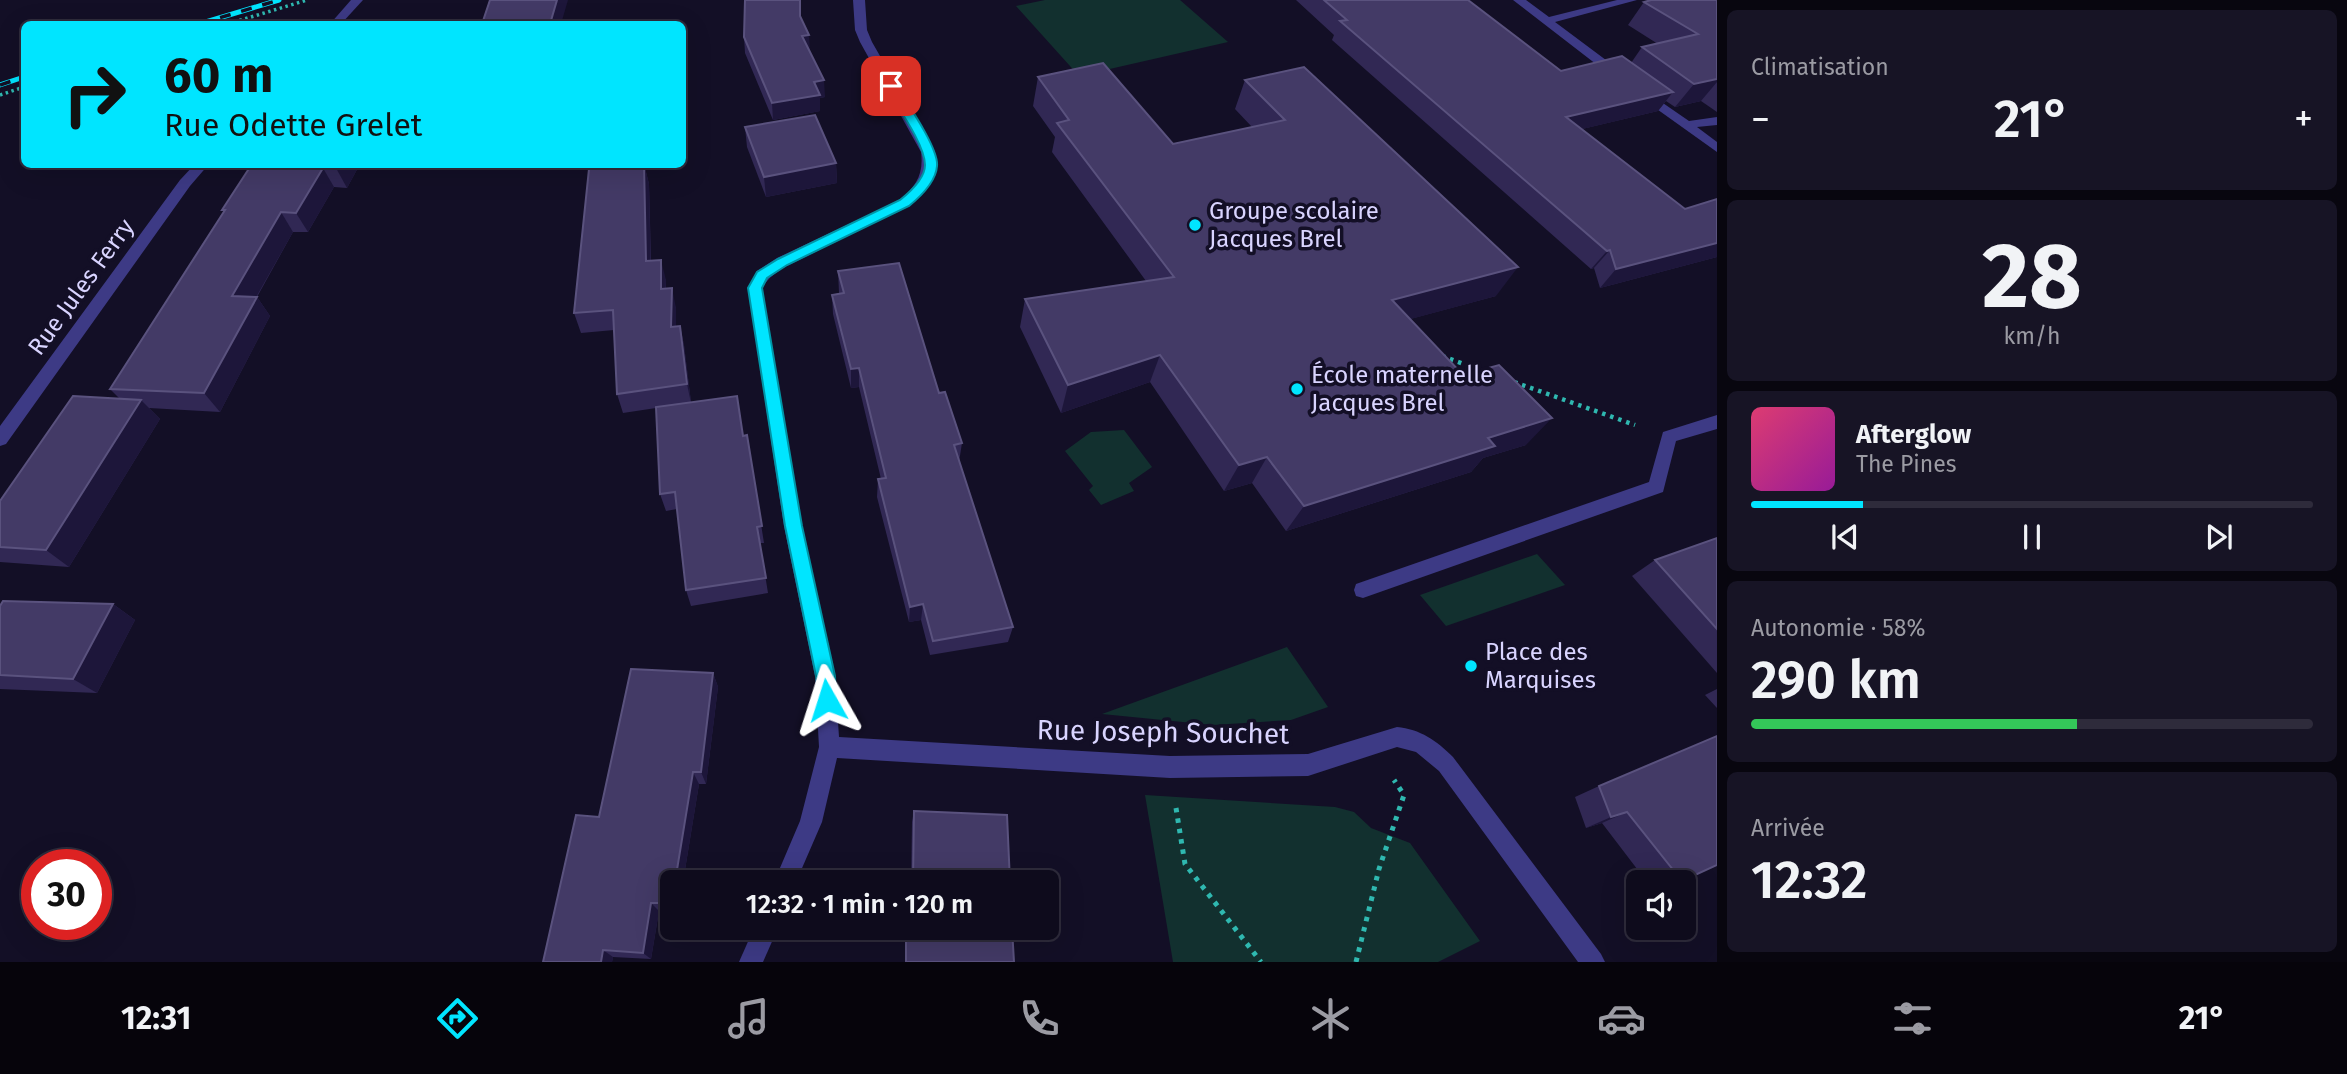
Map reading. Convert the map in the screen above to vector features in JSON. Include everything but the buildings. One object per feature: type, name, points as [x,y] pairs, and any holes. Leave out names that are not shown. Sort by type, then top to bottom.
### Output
[{"type":"street","points":[[338,21],[357,0]]},
{"type":"street","points":[[790,870],[811,822],[828,747],[825,676],[793,526],[755,288],[762,275],[782,262],[905,203],[918,192],[931,167],[929,152],[866,42],[861,30],[859,0]]},
{"type":"street","points":[[1519,0],[1715,144]]},
{"type":"street","points":[[1546,21],[1631,0]]},
{"type":"street","points":[[1686,125],[1717,121]]},
{"type":"street","name":"Rue Jules Ferry","points":[[0,439],[178,193],[200,168]]},
{"type":"street","points":[[1363,590],[1657,486],[1668,437],[1717,422]]},
{"type":"street","name":"Rue Joseph Souchet","points":[[828,747],[1170,767],[1308,765],[1397,737],[1411,738],[1422,742],[1446,764],[1594,962]]},
{"type":"street","points":[[751,962],[760,940]]},
{"type":"path","points":[[238,21],[307,0]]},
{"type":"path","points":[[0,95],[21,88]]},
{"type":"path","points":[[1430,352],[1493,374]]},
{"type":"path","points":[[1506,379],[1668,437]]},
{"type":"path","points":[[1170,767],[1185,864],[1261,962]]},
{"type":"path","points":[[1356,962],[1379,869],[1404,795],[1392,776]]},
{"type":"green space","points":[[1045,0],[1180,0],[1228,42],[1079,76],[1016,6]]},
{"type":"green space","points":[[1124,430],[1152,467],[1129,483],[1134,491],[1101,505],[1089,490],[1093,486],[1065,451],[1091,432]]},
{"type":"green space","points":[[1537,554],[1565,585],[1446,626],[1420,595]]},
{"type":"green space","points":[[1287,647],[1328,707],[1291,720],[1213,725],[1102,714]]},
{"type":"green space","points":[[1145,795],[1335,807],[1354,812],[1371,828],[1410,843],[1480,941],[1438,962],[1173,962]]},
{"type":"railway","points":[[209,21],[279,0]]},
{"type":"railway","points":[[0,85],[21,78]]},
{"type":"place","name":"Groupe scolaire Jacques Brel","points":[[1195,225]]},
{"type":"place","name":"École maternelle Jacques Brel","points":[[1297,389]]},
{"type":"place","name":"Place des Marquises","points":[[1471,666]]},
{"type":"route","points":[[827,700],[825,676],[793,526],[755,288],[762,275],[782,262],[905,203],[918,192],[931,167],[929,152],[891,86]]}]
